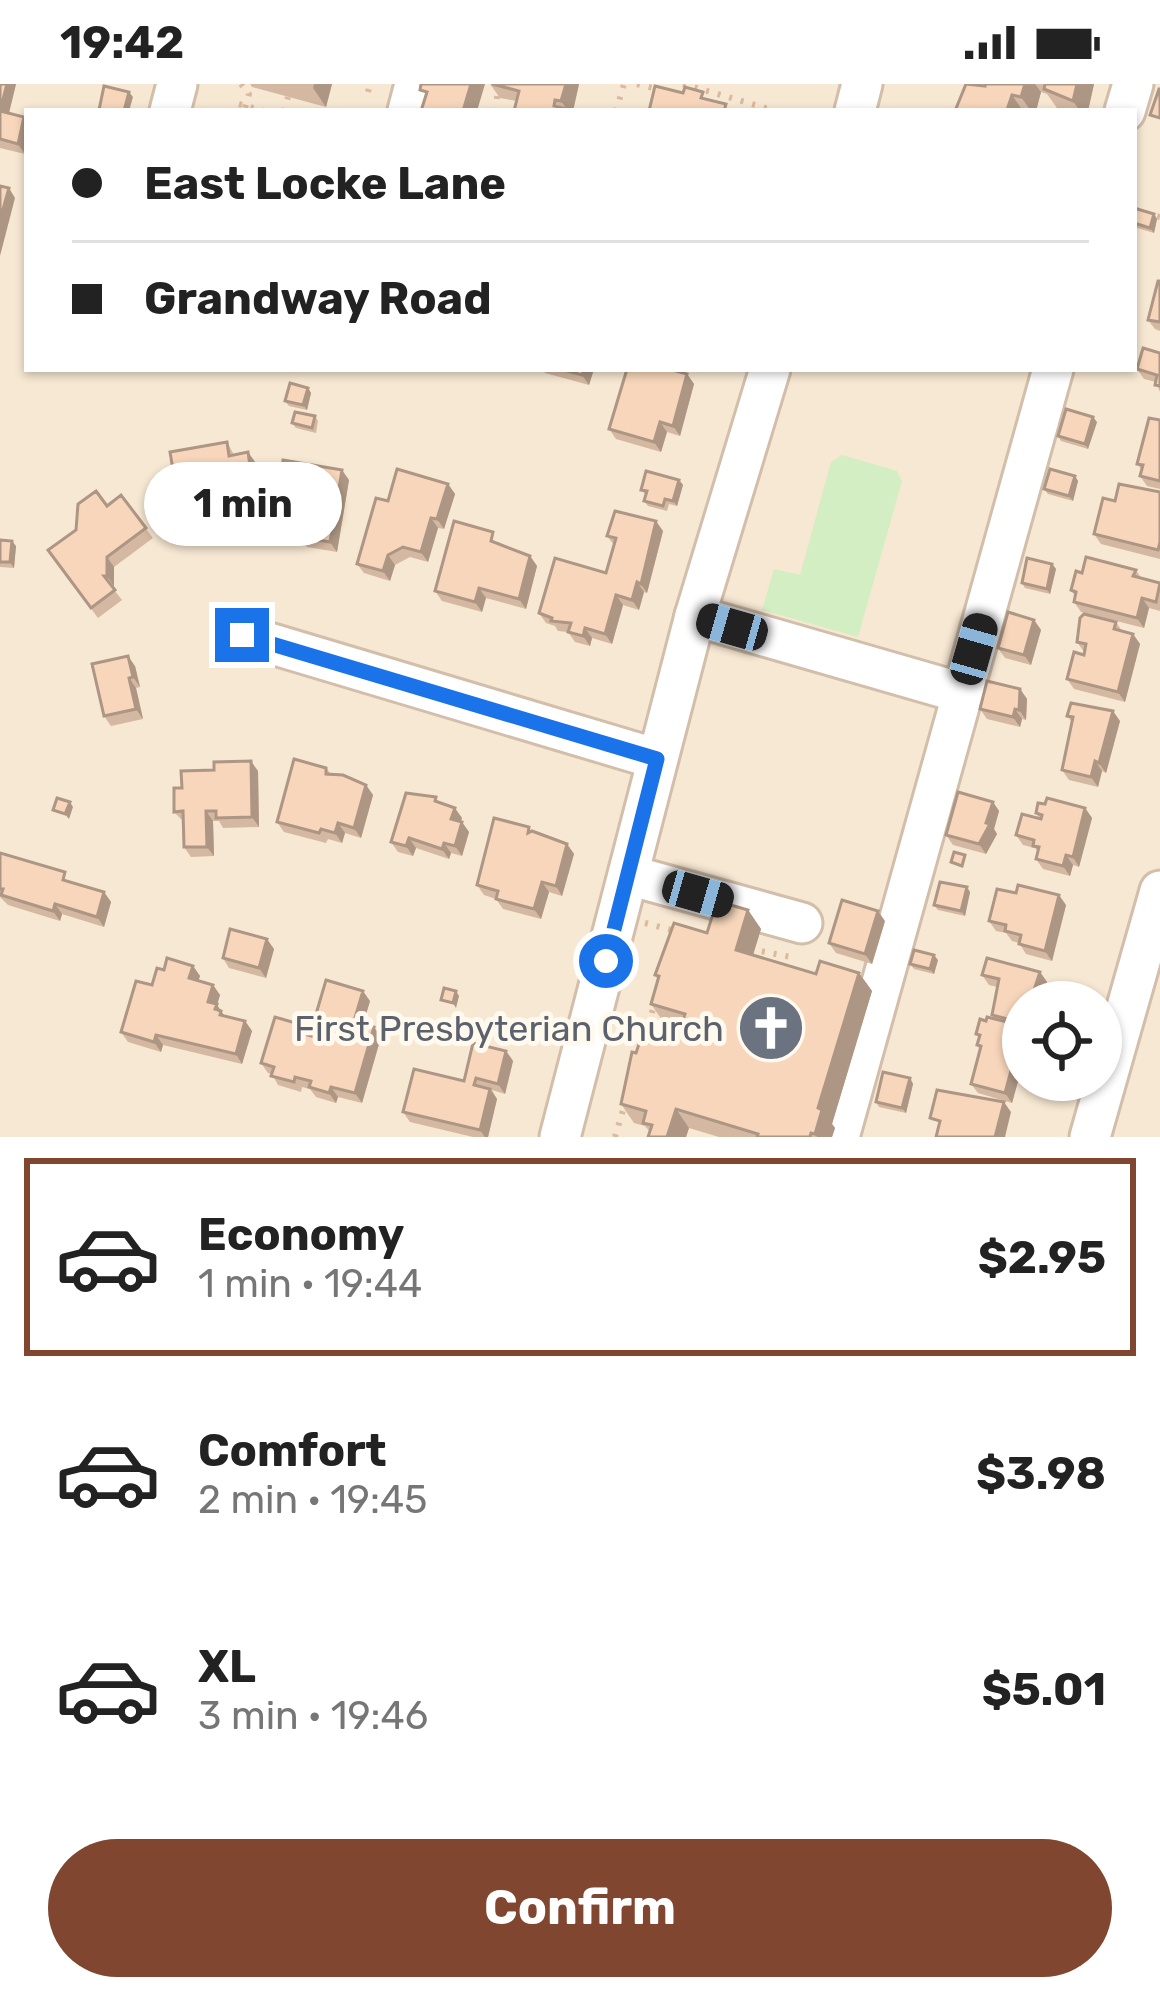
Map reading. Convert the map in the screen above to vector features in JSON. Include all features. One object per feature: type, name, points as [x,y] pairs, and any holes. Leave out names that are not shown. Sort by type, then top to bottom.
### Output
[{"type":"street","points":[[560,1137],[695,616],[769,372]]},
{"type":"street","points":[[839,1137],[1052,372]]},
{"type":"street","points":[[695,616],[962,693]]},
{"type":"street","points":[[242,635],[657,759]]},
{"type":"street","points":[[629,875],[802,923]]},
{"type":"street","points":[[1090,1137],[1160,891]]},
{"type":"path","points":[[241,84],[249,94],[243,107]]},
{"type":"path","points":[[638,84],[672,94],[680,84],[765,108]]},
{"type":"path","points":[[285,108],[288,97]]},
{"type":"path","points":[[642,1046],[656,1000]]},
{"type":"path","points":[[615,1137],[628,1091]]},
{"type":"shaded area","points":[[0,84],[1160,84],[1160,1137],[0,1137]]},
{"type":"green space","points":[[842,455],[897,471],[902,481],[858,637],[762,610],[774,569],[800,575],[831,462]]},
{"type":"building","points":[[0,84],[7,84],[0,111]]},
{"type":"building","points":[[421,84],[471,84],[464,108],[422,108],[427,92],[420,90]]},
{"type":"building","points":[[492,84],[566,84],[561,101],[555,100],[554,106],[562,108],[515,108],[519,91]]},
{"type":"building","points":[[966,84],[1025,84],[1021,97],[1012,95],[1010,108],[956,108]]},
{"type":"building","points":[[1045,84],[1077,84],[1073,101],[1044,89]]},
{"type":"building","points":[[104,86],[129,92],[125,108],[99,108]]},
{"type":"building","points":[[655,86],[683,93],[685,87],[703,92],[701,98],[726,104],[725,108],[650,108]]},
{"type":"building","points":[[1160,89],[1160,118],[1150,115]]},
{"type":"building","points":[[0,111],[24,117],[18,144],[0,139]]},
{"type":"building","points":[[0,186],[9,188],[0,220]]},
{"type":"building","points":[[1137,209],[1154,214],[1150,228],[1137,224]]},
{"type":"building","points":[[1160,281],[1160,322],[1148,320]]},
{"type":"building","points":[[1143,348],[1160,353],[1160,386],[1155,385],[1157,375],[1137,369]]},
{"type":"building","points":[[626,372],[687,374],[673,426],[660,422],[654,442],[609,429]]},
{"type":"building","points":[[290,383],[308,388],[303,405],[285,401]]},
{"type":"building","points":[[1066,409],[1093,417],[1085,444],[1058,436]]},
{"type":"building","points":[[295,412],[315,416],[312,428],[292,423]]},
{"type":"building","points":[[1149,418],[1160,420],[1160,481],[1140,476],[1143,465],[1137,464]]},
{"type":"building","points":[[227,442],[229,456],[248,452],[251,473],[210,484],[207,514],[181,518],[170,452]]},
{"type":"building","points":[[283,460],[342,470],[330,542],[300,537],[303,517],[295,505],[276,502]]},
{"type":"building","points":[[397,469],[448,484],[437,519],[431,518],[421,552],[403,547],[388,555],[383,571],[357,564],[376,498],[388,501]]},
{"type":"building","points":[[1050,469],[1075,476],[1069,496],[1044,489]]},
{"type":"building","points":[[646,471],[679,480],[673,501],[665,499],[663,506],[644,501],[647,491],[641,490]]},
{"type":"building","points":[[1119,484],[1160,492],[1158,550],[1094,534],[1103,498],[1115,501]]},
{"type":"building","points":[[96,491],[107,506],[121,495],[146,528],[107,557],[104,576],[115,590],[91,608],[48,550],[76,530],[78,504]]},
{"type":"building","points":[[615,511],[656,521],[641,584],[637,582],[632,600],[616,595],[605,634],[585,628],[583,636],[568,632],[571,623],[551,621],[539,613],[555,558],[606,573],[616,538],[607,536]]},
{"type":"building","points":[[454,521],[493,532],[491,541],[530,556],[519,599],[479,588],[475,602],[435,591]]},
{"type":"building","points":[[0,540],[12,541],[10,562],[0,562]]},
{"type":"building","points":[[1086,557],[1136,570],[1133,576],[1160,583],[1156,602],[1142,598],[1137,618],[1074,602],[1076,592],[1071,590],[1076,571],[1082,573]]},
{"type":"building","points":[[1027,558],[1052,564],[1047,589],[1022,583]]},
{"type":"building","points":[[1008,612],[1034,620],[1024,655],[998,648]]},
{"type":"building","points":[[1084,614],[1116,622],[1114,629],[1133,634],[1118,692],[1067,679],[1074,652],[1084,655],[1086,644],[1077,642]]},
{"type":"building","points":[[128,656],[136,709],[104,716],[92,664]]},
{"type":"building","points":[[987,681],[1020,689],[1019,710],[1015,709],[1013,717],[980,709]]},
{"type":"building","points":[[1071,703],[1113,711],[1091,777],[1062,770],[1073,717],[1067,716]]},
{"type":"building","points":[[294,759],[366,785],[354,828],[338,823],[335,833],[321,829],[319,833],[277,822]]},
{"type":"building","points":[[251,761],[252,817],[216,818],[216,811],[206,811],[207,847],[184,847],[183,811],[174,812],[174,788],[182,788],[181,771],[214,770],[214,762]]},
{"type":"building","points":[[958,792],[993,802],[986,823],[990,824],[979,844],[946,835]]},
{"type":"building","points":[[406,793],[436,797],[435,801],[455,808],[451,819],[462,822],[455,846],[444,843],[442,849],[409,838],[406,846],[391,842]]},
{"type":"building","points":[[57,798],[70,802],[65,814],[53,810]]},
{"type":"building","points":[[1047,798],[1085,808],[1073,857],[1066,855],[1063,866],[1036,859],[1039,847],[1033,846],[1034,840],[1016,835],[1022,814],[1041,819],[1036,813],[1038,803],[1045,804]]},
{"type":"building","points":[[494,818],[567,844],[556,886],[542,882],[534,909],[496,899],[498,891],[477,885]]},
{"type":"building","points":[[954,852],[965,855],[962,866],[951,862]]},
{"type":"building","points":[[0,853],[65,872],[63,880],[104,892],[97,917],[55,904],[53,911],[1,895]]},
{"type":"building","points":[[940,882],[967,887],[961,911],[934,905]]},
{"type":"building","points":[[1018,885],[1059,895],[1045,951],[1019,944],[1021,935],[989,921],[997,889],[1016,893]]},
{"type":"building","points":[[842,900],[878,911],[865,954],[829,943]]},
{"type":"building","name":"First Presbyterian Church","points":[[717,901],[748,910],[736,950],[816,974],[820,961],[859,973],[818,1108],[822,1110],[815,1134],[810,1137],[757,1137],[676,1109],[667,1137],[648,1137],[652,1125],[643,1123],[646,1111],[621,1104],[632,1052],[636,1053],[644,1029],[677,1039],[685,1014],[651,1004],[659,976],[655,975],[674,923],[707,933]]},
{"type":"building","points":[[230,929],[267,939],[259,968],[223,958]]},
{"type":"building","points":[[914,950],[934,955],[930,969],[910,964]]},
{"type":"building","points":[[167,958],[193,966],[189,978],[213,985],[208,1002],[217,1004],[220,1015],[245,1021],[236,1054],[156,1035],[154,1042],[121,1032],[136,981],[152,985],[157,968],[164,970]]},
{"type":"building","points":[[987,958],[1040,972],[1037,981],[1002,981],[1002,1018],[992,1015],[999,979],[982,975]]},
{"type":"building","points":[[326,980],[363,991],[354,1021],[374,1027],[355,1093],[331,1087],[329,1093],[309,1087],[311,1081],[271,1076],[274,1067],[261,1063],[275,1017],[299,1024],[296,1032],[315,1037]]},
{"type":"building","points":[[444,988],[456,991],[453,1003],[441,1000]]},
{"type":"building","points":[[987,1017],[1002,1021],[1002,1092],[971,1084],[981,1046],[976,1034],[980,1019]]},
{"type":"building","points":[[473,1043],[506,1051],[498,1084],[476,1078],[474,1085],[490,1089],[480,1130],[403,1112],[414,1069],[464,1081]]},
{"type":"building","points":[[883,1072],[910,1078],[902,1108],[876,1102]]},
{"type":"building","points":[[937,1090],[1004,1102],[995,1137],[936,1137],[940,1121],[930,1118]]},
{"type":"place","name":"First Presbyterian Church","points":[[771,1028]]},
{"type":"route","points":[[242,635],[657,759],[606,961]]}]
